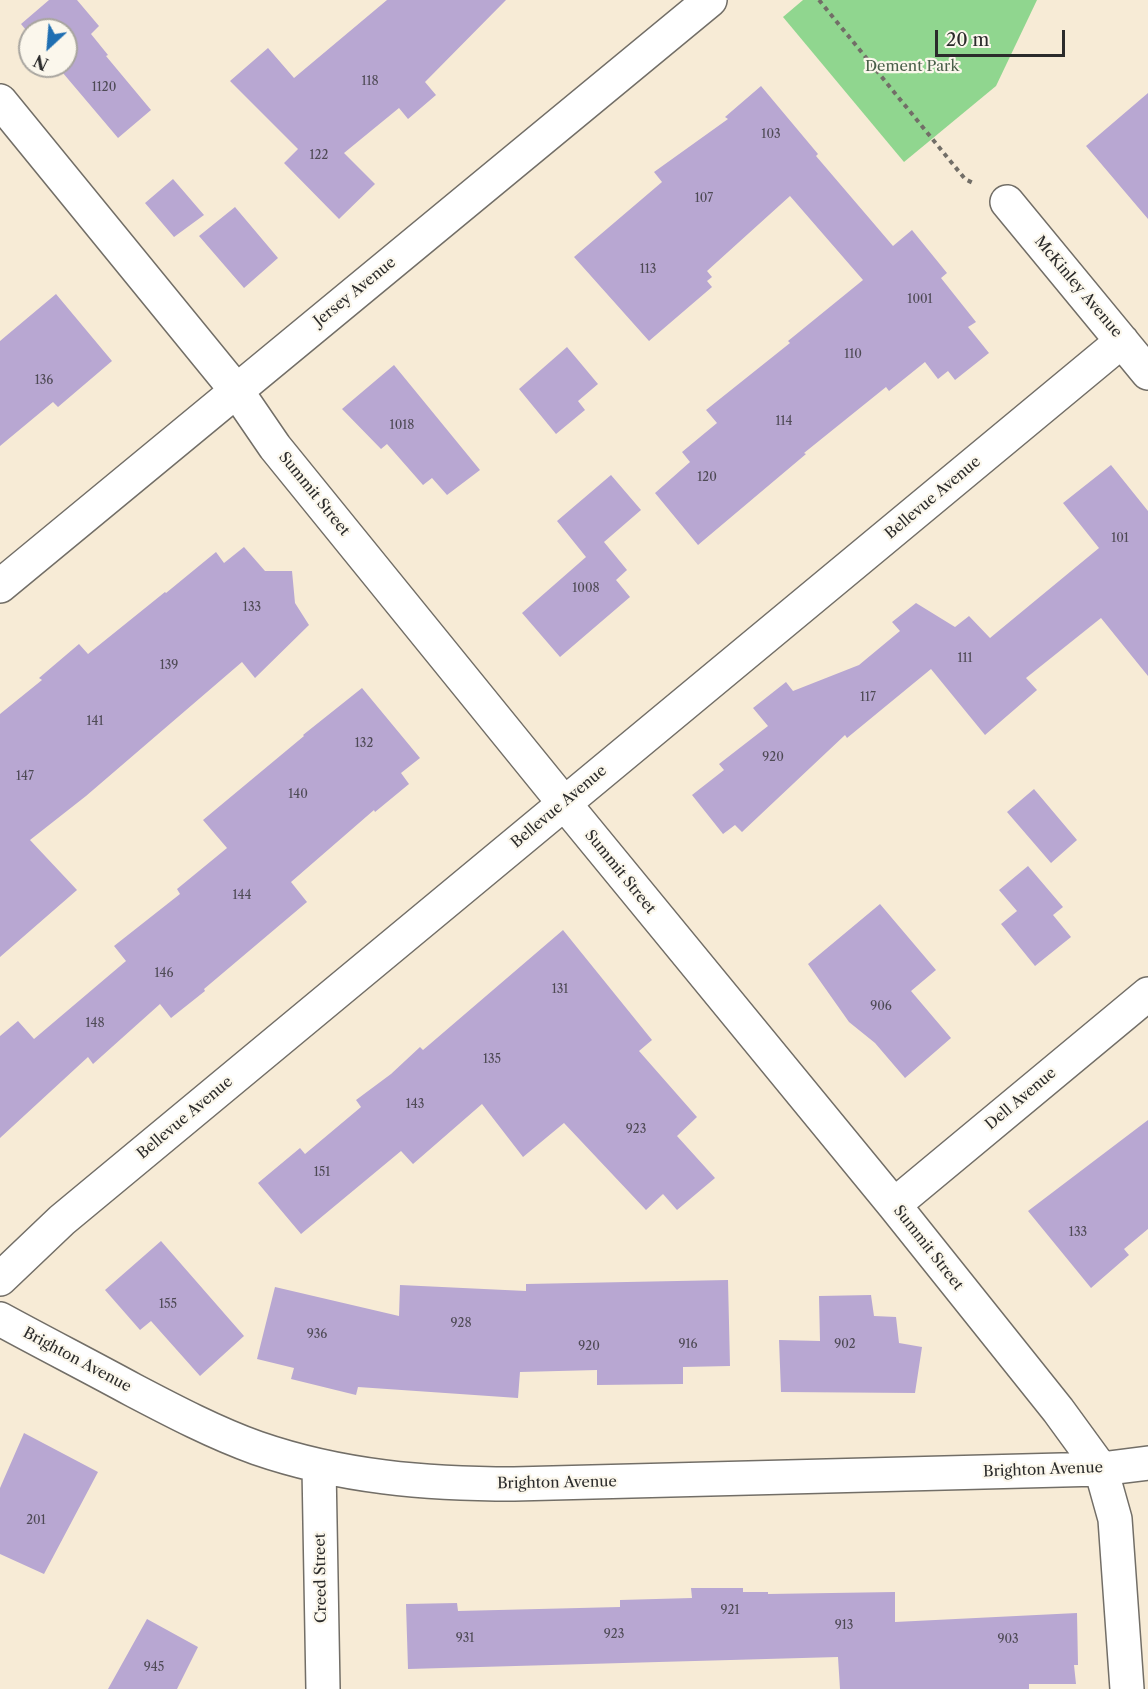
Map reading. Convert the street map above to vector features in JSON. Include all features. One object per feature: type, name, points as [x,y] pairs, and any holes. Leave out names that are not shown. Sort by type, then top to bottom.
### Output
[{"type":"street","name":"Jersey Avenue","points":[[0,586],[710,0]]},
{"type":"street","name":"Summit Street","points":[[0,101],[236,390],[275,447],[894,1204],[1058,1410],[1101,1469],[1115,1519],[1127,1689]]},
{"type":"street","name":"McKinley Avenue","points":[[1008,202],[1148,373]]},
{"type":"street","name":"Bellevue Avenue","points":[[0,1279],[62,1220],[1122,341]]},
{"type":"street","name":"Dell Avenue","points":[[894,1204],[1148,994]]},
{"type":"street","name":"Brighton Avenue","points":[[0,1319],[218,1432],[257,1448],[319,1467],[374,1477],[460,1484],[1101,1469],[1148,1463]]},
{"type":"street","name":"Creed Street","points":[[319,1467],[323,1689]]},
{"type":"path","points":[[819,0],[965,179],[1008,202]]},
{"type":"green space","name":"Dement Park","points":[[803,0],[1037,0],[996,86],[904,162],[783,17]]},
{"type":"building","points":[[49,0],[77,0],[99,26],[91,34],[108,55],[106,56],[151,110],[118,138],[67,78],[78,78],[78,18],[28,18]]},
{"type":"building","points":[[387,0],[506,0],[425,82],[436,95],[408,119],[399,108],[344,153],[375,184],[339,219],[284,163],[298,149],[230,81],[268,48],[294,78]]},
{"type":"building","points":[[761,86],[818,154],[816,156],[893,246],[912,230],[947,273],[941,278],[976,322],[968,327],[989,353],[955,380],[948,371],[938,379],[925,362],[889,391],[886,387],[804,453],[806,454],[698,545],[655,493],[690,462],[682,452],[717,423],[706,410],[790,343],[788,341],[863,280],[790,196],[707,271],[712,277],[707,281],[712,287],[649,341],[574,257],[662,182],[654,172],[728,119],[725,117]]},
{"type":"building","points":[[1148,93],[1148,219],[1086,146]]},
{"type":"building","points":[[173,179],[204,215],[174,237],[145,203]]},
{"type":"building","points":[[235,207],[278,258],[244,288],[199,236]]},
{"type":"building","points":[[56,294],[112,361],[58,407],[53,402],[0,446],[0,341]]},
{"type":"building","points":[[567,347],[598,384],[578,401],[585,410],[556,434],[519,389]]},
{"type":"building","points":[[394,365],[480,470],[447,495],[432,478],[423,485],[387,444],[381,449],[342,409]]},
{"type":"building","points":[[1111,465],[1148,511],[1148,676],[1101,618],[1026,678],[1037,690],[985,735],[931,669],[847,738],[845,735],[742,832],[735,825],[723,834],[692,795],[724,770],[719,764],[768,726],[753,708],[786,682],[793,691],[859,665],[900,631],[892,622],[916,603],[955,627],[969,616],[990,638],[1099,548],[1063,503]]},
{"type":"building","points":[[611,475],[641,510],[604,542],[627,570],[616,580],[630,597],[560,657],[522,613],[586,557],[557,521]]},
{"type":"building","points":[[244,547],[265,571],[292,571],[295,603],[309,625],[255,678],[242,662],[86,796],[30,840],[77,890],[0,957],[0,714],[42,680],[39,678],[79,644],[88,654],[216,552],[224,563]]},
{"type":"building","points":[[362,688],[420,758],[401,773],[409,784],[375,812],[374,810],[291,882],[307,902],[204,989],[205,991],[171,1018],[160,1004],[93,1064],[88,1057],[0,1138],[0,1036],[18,1021],[34,1039],[126,961],[114,946],[180,894],[177,889],[227,848],[203,820]]},
{"type":"building","points":[[1034,789],[1077,840],[1051,863],[1007,812]]},
{"type":"building","points":[[1028,866],[1063,907],[1053,915],[1071,937],[1035,966],[1001,924],[1017,911],[999,890]]},
{"type":"building","points":[[880,904],[936,970],[911,991],[951,1038],[905,1078],[875,1043],[849,1022],[808,964]]},
{"type":"building","points":[[563,930],[652,1040],[639,1051],[697,1117],[677,1136],[715,1178],[677,1210],[663,1194],[646,1210],[564,1123],[523,1157],[482,1104],[413,1164],[401,1151],[301,1234],[258,1183],[300,1148],[305,1154],[361,1107],[356,1100],[391,1074],[420,1047],[423,1050]]},
{"type":"building","points":[[1148,1120],[1148,1229],[1124,1249],[1129,1255],[1091,1288],[1028,1211]]},
{"type":"building","points":[[161,1241],[244,1336],[200,1376],[151,1321],[140,1330],[105,1290]]},
{"type":"building","points":[[728,1280],[730,1366],[683,1367],[683,1384],[597,1385],[597,1370],[520,1372],[518,1398],[358,1387],[356,1395],[291,1379],[294,1368],[257,1359],[275,1287],[399,1316],[400,1285],[526,1291],[526,1284]]},
{"type":"building","points":[[871,1295],[874,1316],[896,1317],[899,1343],[922,1347],[915,1393],[781,1392],[779,1340],[820,1341],[819,1296]]},
{"type":"building","points":[[24,1433],[98,1472],[44,1574],[0,1554],[0,1488]]},
{"type":"building","points":[[691,1588],[743,1588],[743,1592],[768,1592],[768,1594],[895,1592],[895,1622],[1077,1613],[1078,1665],[1074,1665],[1076,1684],[1029,1684],[1029,1689],[840,1689],[838,1657],[408,1669],[406,1604],[457,1603],[458,1611],[620,1607],[620,1600],[692,1598]]},
{"type":"building","points":[[147,1619],[198,1647],[177,1689],[108,1689]]}]
